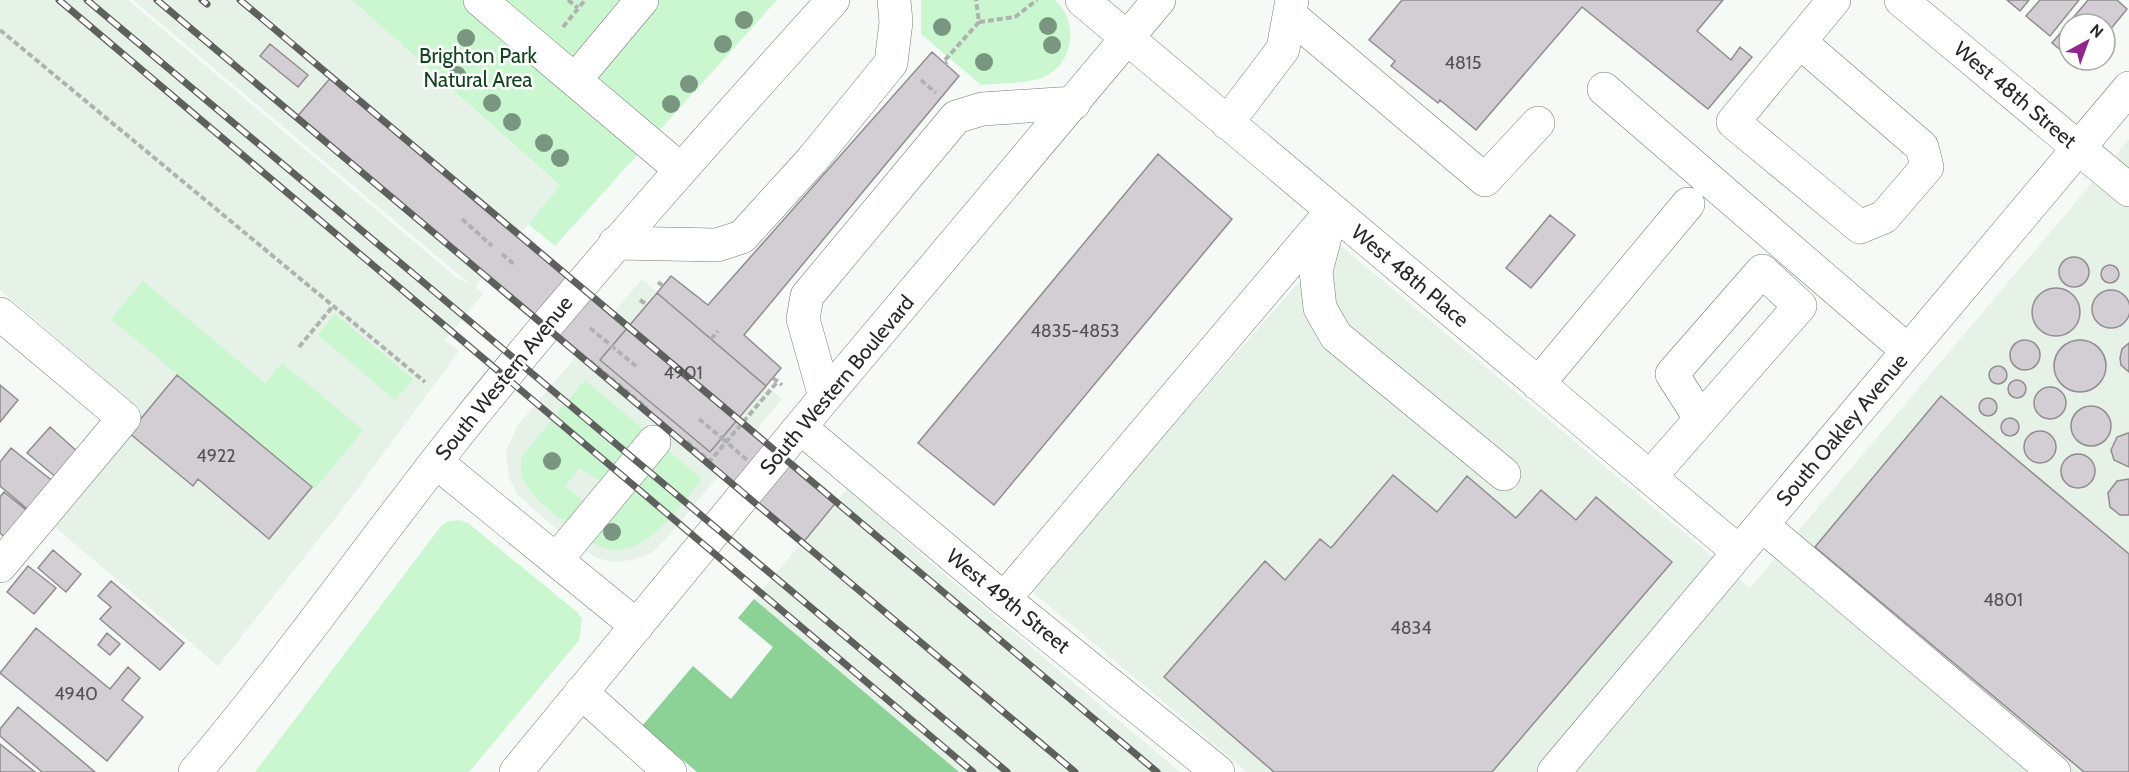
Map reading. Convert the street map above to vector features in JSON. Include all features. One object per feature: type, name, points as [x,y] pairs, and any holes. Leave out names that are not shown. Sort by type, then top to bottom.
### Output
[{"type":"street","points":[[480,0],[680,169]]},
{"type":"street","points":[[575,80],[642,0]]},
{"type":"street","name":"South Western Avenue","points":[[195,772],[244,715],[436,462],[615,243],[834,0]]},
{"type":"street","points":[[615,243],[717,245],[742,237],[812,160],[891,63],[896,22],[894,0]]},
{"type":"street","name":"West 48th Place","points":[[1082,0],[1739,552]]},
{"type":"street","name":"South Western Boulevard","points":[[516,772],[825,397],[1160,0]]},
{"type":"street","points":[[1800,42],[1922,147],[1927,167],[1884,218],[1860,227],[1733,122],[1834,0]]},
{"type":"street","name":"West 48th Street","points":[[1901,0],[2129,190]]},
{"type":"street","points":[[1227,123],[1282,49],[1291,8],[1485,180],[1538,123]]},
{"type":"street","points":[[1604,88],[1908,351]]},
{"type":"street","name":"South Oakley Avenue","points":[[1554,772],[2129,88]]},
{"type":"street","points":[[825,397],[803,319],[807,296],[956,117],[982,109],[1074,103]]},
{"type":"street","points":[[1538,384],[1688,204]]},
{"type":"street","points":[[1332,211],[1316,272],[1320,308],[1336,336],[1504,474]]},
{"type":"street","points":[[1004,598],[1332,211]]},
{"type":"street","points":[[0,314],[124,418],[0,566]]},
{"type":"street","points":[[1650,477],[1700,418]]},
{"type":"street","name":"West 49th Street","points":[[801,428],[1004,598],[1218,772]]},
{"type":"street","points":[[556,560],[662,431]]},
{"type":"street","points":[[436,462],[637,626]]},
{"type":"street","points":[[1762,525],[2054,772]]},
{"type":"street","points":[[581,692],[670,772]]},
{"type":"path","points":[[568,0],[578,8]]},
{"type":"path","points":[[560,32],[585,0]]},
{"type":"path","points":[[976,0],[979,22]]},
{"type":"path","points":[[946,62],[979,22],[1015,16],[1037,0]]},
{"type":"path","points":[[0,30],[425,382]]},
{"type":"path","points":[[913,74],[942,98]]},
{"type":"path","points":[[462,219],[492,246]]},
{"type":"path","points":[[502,254],[515,265]]},
{"type":"path","points":[[658,282],[663,286]]},
{"type":"path","points":[[640,300],[647,305]]},
{"type":"path","points":[[299,347],[333,306]]},
{"type":"path","points":[[588,325],[636,366]]},
{"type":"path","points":[[711,339],[718,331]]},
{"type":"path","points":[[590,361],[662,431],[710,461],[778,381]]},
{"type":"path","points":[[773,378],[782,385]]},
{"type":"path","points":[[699,419],[747,459]]},
{"type":"shaded area","points":[[0,0],[128,0],[457,278],[471,285],[133,0],[352,0],[560,187],[475,286],[483,294],[445,340],[459,351],[341,511],[218,666],[42,516],[124,418],[69,371],[79,357],[0,290]]},
{"type":"shaded area","points":[[2129,139],[2129,772],[1247,772],[1029,589],[1335,241],[1750,588]]},
{"type":"shaded area","points":[[642,279],[782,399],[665,540],[651,553],[632,560],[614,562],[597,558],[571,542],[518,495],[509,478],[506,451],[518,425]]},
{"type":"shaded area","points":[[848,488],[925,558],[1180,772],[759,772],[693,666],[731,699],[773,647],[738,618]]},
{"type":"green space","name":"Brighton Park Natural Area","points":[[352,0],[777,0],[555,246],[528,224],[560,186]]},
{"type":"green space","points":[[921,0],[1055,0],[1068,21],[1070,32],[1066,56],[1050,74],[1038,79],[981,85],[921,34]]},
{"type":"green space","points":[[143,281],[265,383],[282,363],[363,430],[315,489],[111,319]]},
{"type":"green space","points":[[335,314],[413,379],[395,400],[318,335]]},
{"type":"green space","points":[[585,380],[645,431],[601,480],[592,477],[580,468],[565,486],[581,499],[582,509],[567,524],[527,487],[521,467],[522,456]]},
{"type":"green space","points":[[663,446],[702,479],[667,522],[639,544],[623,549],[606,548],[588,540]]},
{"type":"green space","points":[[459,520],[468,523],[577,612],[582,619],[579,640],[469,772],[255,772],[441,526],[449,521]]},
{"type":"green space","points":[[754,599],[959,772],[697,772],[642,726],[693,666],[731,699],[773,647],[738,618]]},
{"type":"building","points":[[1402,0],[1723,0],[1697,31],[1731,60],[1740,47],[1752,57],[1708,109],[1582,7],[1476,130],[1440,100],[1438,103],[1391,66],[1395,61],[1369,40]]},
{"type":"building","points":[[2007,0],[2029,0],[2020,11]]},
{"type":"building","points":[[2040,0],[2079,0],[2069,12],[2057,12],[2057,27],[2050,36],[2026,16]]},
{"type":"building","points":[[2088,0],[2117,0],[2127,9],[2117,21],[2117,12],[2078,12]]},
{"type":"building","points":[[2057,37],[2057,47],[2052,43]]},
{"type":"building","points":[[270,44],[308,75],[298,87],[260,56]]},
{"type":"building","points":[[932,52],[959,76],[744,335],[781,368],[766,386],[657,293],[671,276],[708,305]]},
{"type":"building","points":[[333,75],[838,500],[801,545],[296,118]]},
{"type":"building","points":[[1158,154],[1232,219],[994,505],[918,443]]},
{"type":"building","points":[[1550,215],[1575,235],[1531,288],[1506,268]]},
{"type":"building","points":[[2074,257],[2085,261],[2089,272],[2085,283],[2074,287],[2063,283],[2059,272],[2063,261]]},
{"type":"building","points":[[2110,265],[2116,268],[2119,274],[2116,280],[2110,283],[2104,280],[2101,274],[2104,268]]},
{"type":"building","points":[[2051,288],[2061,288],[2076,298],[2080,312],[2079,321],[2070,332],[2061,336],[2051,336],[2036,326],[2032,317],[2032,307],[2042,292]]},
{"type":"building","points":[[2111,290],[2124,296],[2130,309],[2124,322],[2111,328],[2098,322],[2092,309],[2098,296]]},
{"type":"building","points":[[657,293],[766,386],[710,452],[600,360]]},
{"type":"building","points":[[2025,340],[2036,344],[2040,355],[2036,366],[2025,370],[2014,366],[2010,355],[2014,344]]},
{"type":"building","points":[[2080,340],[2090,342],[2098,348],[2104,356],[2106,366],[2104,376],[2098,384],[2090,390],[2080,392],[2070,390],[2062,384],[2056,376],[2054,366],[2056,356],[2062,348],[2070,342]]},
{"type":"building","points":[[2129,343],[2129,372],[2121,365],[2120,358],[2122,349]]},
{"type":"building","points":[[1998,366],[2004,369],[2007,375],[2004,381],[1998,384],[1992,381],[1989,375],[1992,369]]},
{"type":"building","points":[[177,375],[312,487],[269,539],[198,479],[193,486],[129,433]]},
{"type":"building","points":[[2017,380],[2023,383],[2026,389],[2023,395],[2017,398],[2011,395],[2008,389],[2011,383]]},
{"type":"building","points":[[0,385],[18,400],[0,422]]},
{"type":"building","points":[[2050,387],[2061,392],[2066,403],[2061,414],[2050,419],[2039,414],[2034,403],[2039,392]]},
{"type":"building","points":[[1941,396],[2129,554],[2129,772],[2084,772],[1815,547]]},
{"type":"building","points":[[1988,398],[1994,401],[1997,407],[1994,413],[1988,416],[1982,413],[1979,407],[1982,401]]},
{"type":"building","points":[[2091,406],[2105,412],[2111,426],[2105,440],[2091,446],[2077,440],[2071,426],[2077,412]]},
{"type":"building","points":[[2010,418],[2016,421],[2019,427],[2016,433],[2010,436],[2004,433],[2001,427],[2004,421]]},
{"type":"building","points":[[50,427],[79,453],[57,478],[27,453]]},
{"type":"building","points":[[2040,431],[2051,436],[2056,447],[2051,458],[2040,463],[2029,458],[2024,447],[2029,436]]},
{"type":"building","points":[[2129,433],[2129,467],[2114,460],[2111,450],[2117,437]]},
{"type":"building","points":[[11,448],[55,483],[32,513],[0,486],[0,462]]},
{"type":"building","points":[[2078,454],[2090,459],[2095,471],[2090,483],[2078,488],[2066,483],[2061,471],[2066,459]]},
{"type":"building","points":[[1393,475],[1437,512],[1467,476],[1516,518],[1541,490],[1576,520],[1596,497],[1672,562],[1492,772],[1274,772],[1164,677],[1265,561],[1285,580],[1320,539],[1331,548]]},
{"type":"building","points":[[2129,479],[2129,515],[2120,515],[2110,507],[2108,493],[2117,481]]},
{"type":"building","points":[[4,492],[30,513],[8,540],[0,533],[0,497]]},
{"type":"building","points":[[53,550],[81,574],[66,592],[38,568]]},
{"type":"building","points":[[28,566],[56,588],[34,614],[7,592]]},
{"type":"building","points":[[111,581],[184,643],[160,670],[100,619],[111,607],[98,596]]},
{"type":"building","points":[[36,628],[110,689],[128,667],[140,678],[122,700],[143,717],[107,761],[0,673]]},
{"type":"building","points":[[107,633],[120,644],[110,655],[98,645]]},
{"type":"building","points":[[18,707],[95,772],[42,772],[0,736],[0,729]]},
{"type":"building","points":[[0,744],[35,772],[0,772]]},
{"type":"railway","points":[[59,0],[973,772]]},
{"type":"railway","points":[[87,0],[1007,772]]},
{"type":"railway","points":[[157,0],[1075,772]]},
{"type":"railway","points":[[202,0],[207,4]]},
{"type":"railway","points":[[240,0],[1157,772]]}]
